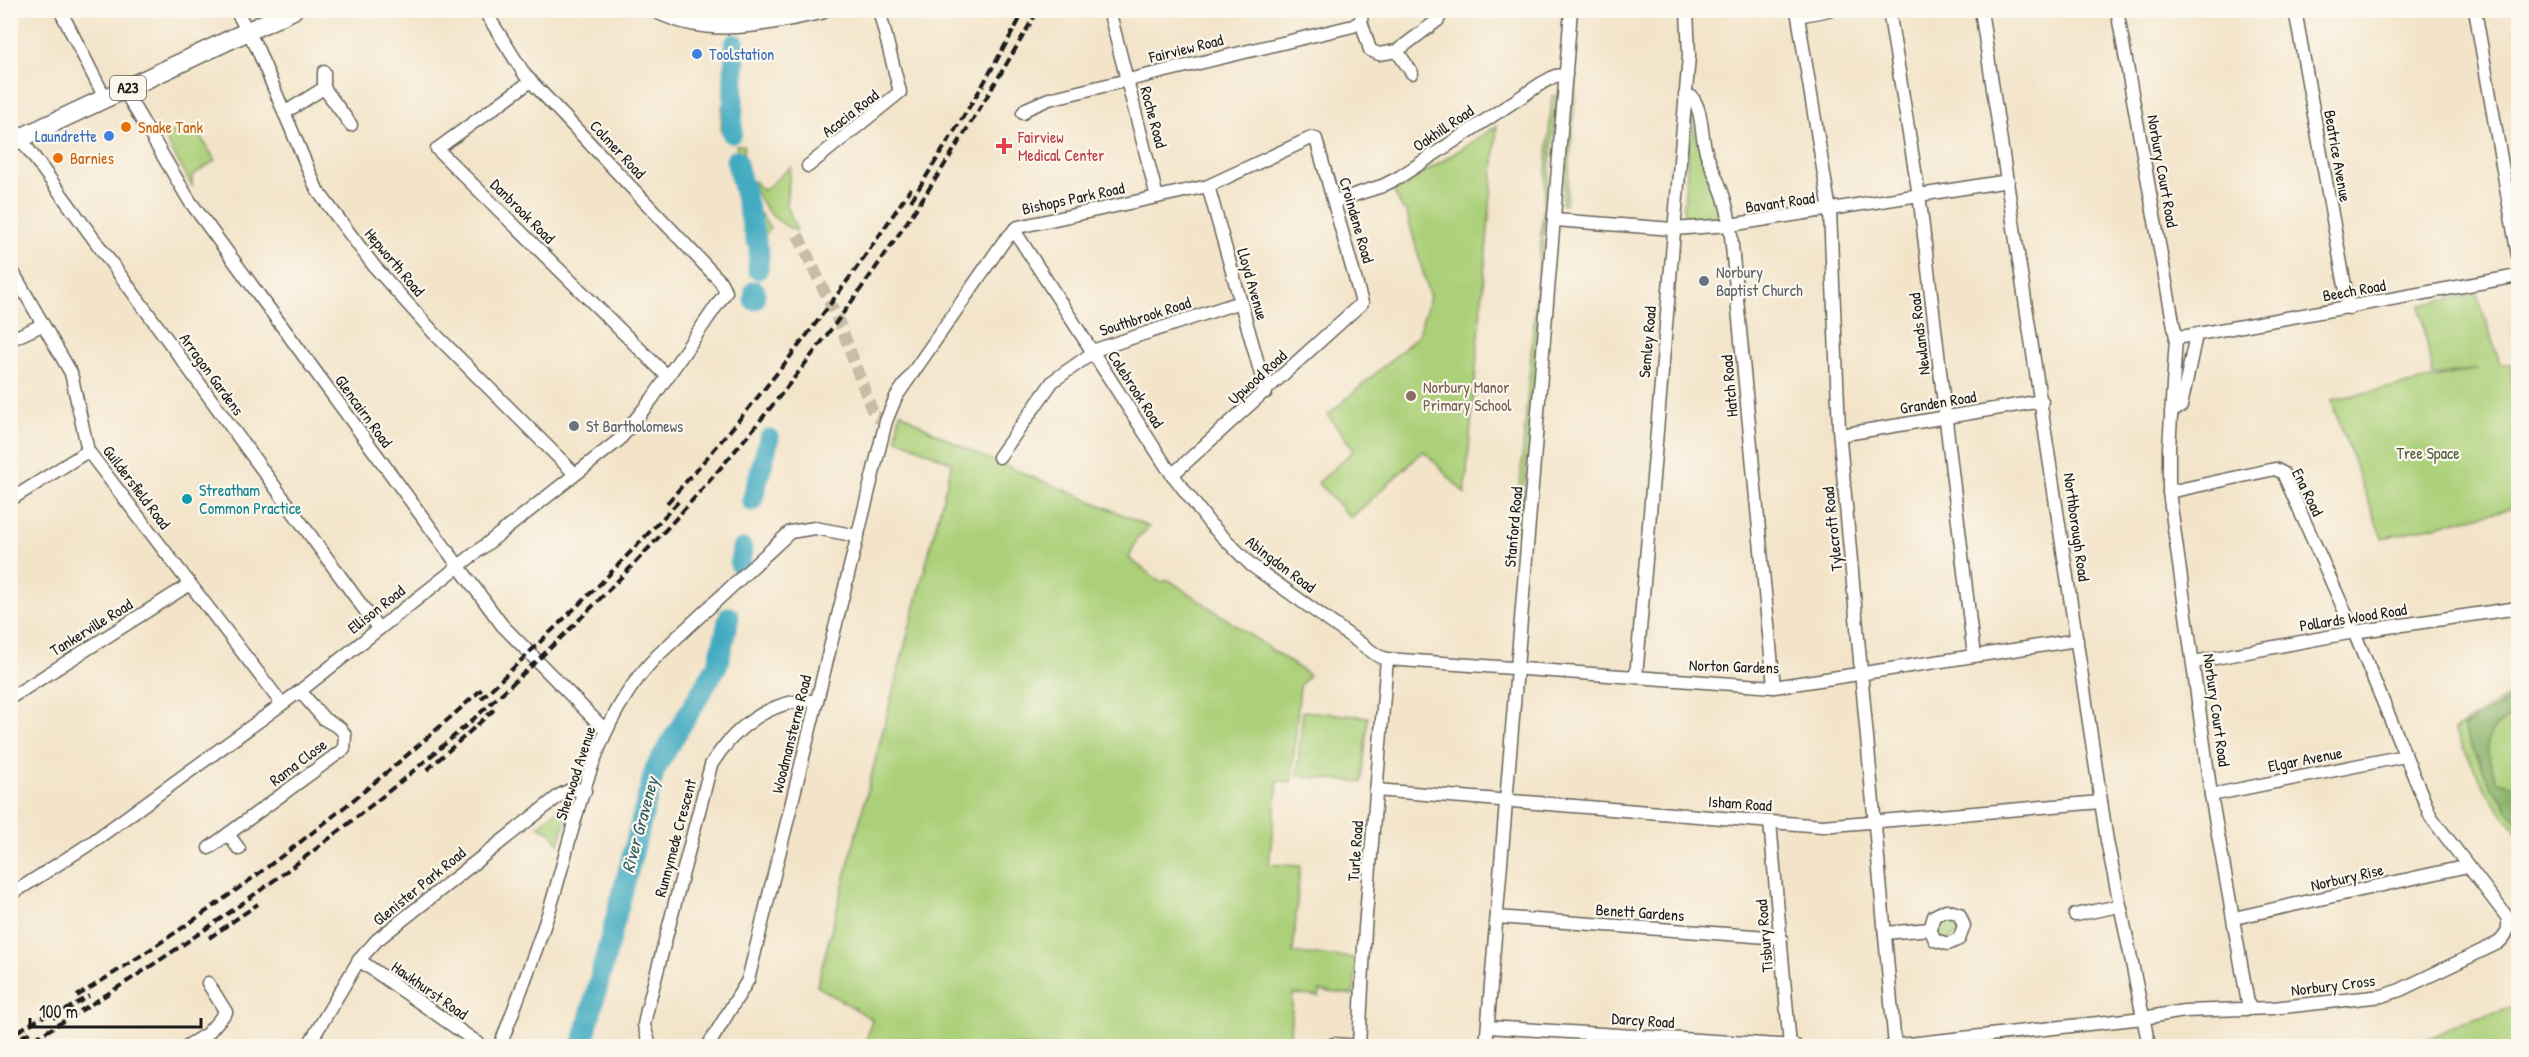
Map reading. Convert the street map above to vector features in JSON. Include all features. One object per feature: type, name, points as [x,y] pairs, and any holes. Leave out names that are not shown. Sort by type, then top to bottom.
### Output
[{"type":"highway","name":"A23","points":[[15,141],[293,10]]},
{"type":"highway","points":[[659,10],[679,20],[703,26],[737,25],[821,10]]},
{"type":"street","points":[[60,10],[105,98]]},
{"type":"street","name":"Hepworth Road","points":[[236,10],[246,32],[257,48],[317,190],[374,266],[434,333],[575,474]]},
{"type":"street","name":"Colmer Road","points":[[484,10],[531,81],[726,288],[719,304]]},
{"type":"street","name":"Acacia Road","points":[[808,166],[900,92],[879,10]]},
{"type":"street","name":"Roche Road","points":[[1109,10],[1157,197]]},
{"type":"street","points":[[1412,73],[1397,51],[1438,20],[1442,10]]},
{"type":"street","name":"Stanford Road","points":[[1486,1047],[1571,10]]},
{"type":"street","name":"Semley Road","points":[[1636,677],[1685,95],[1689,33],[1687,10]]},
{"type":"street","points":[[1797,13],[1829,10]]},
{"type":"street","name":"Newlands Road","points":[[1889,10],[1919,196],[1974,656]]},
{"type":"street","name":"Northborough Road","points":[[1981,10],[2101,802],[2119,906],[2149,1047]]},
{"type":"street","name":"Norbury Court Road","points":[[2117,10],[2176,338],[2169,492],[2211,795],[2249,1009]]},
{"type":"street","name":"Beatrice Avenue","points":[[2295,10],[2349,308]]},
{"type":"street","points":[[2475,10],[2518,256]]},
{"type":"street","name":"Tylecroft Road","points":[[1797,13],[1830,211],[1840,435],[1863,674],[1894,1046]]},
{"type":"street","name":"Fairview Road","points":[[1023,113],[1026,109],[1049,99],[1353,26],[1361,16]]},
{"type":"street","name":"Fairview Road","points":[[1361,16],[1370,50],[1379,54],[1397,51]]},
{"type":"street","points":[[324,72],[324,88],[351,126]]},
{"type":"street","name":"Oakhill Road","points":[[1335,201],[1382,186],[1398,178],[1542,83],[1555,76],[1566,75]]},
{"type":"street","name":"Danbrook Road","points":[[531,81],[437,149],[668,377]]},
{"type":"street","points":[[284,113],[324,88]]},
{"type":"street","name":"Glencairn Road","points":[[124,90],[189,200],[502,625],[605,730]]},
{"type":"street","name":"Hatch Road","points":[[1685,95],[1692,97],[1698,107],[1705,150],[1724,192],[1731,225],[1774,687]]},
{"type":"street","name":"Bishops Park Road","points":[[886,422],[896,397],[1014,230],[1027,224],[1208,186],[1311,138],[1316,139],[1319,146]]},
{"type":"street","name":"Arragon Gardens","points":[[15,141],[378,628]]},
{"type":"street","name":"Croindene Road","points":[[1319,146],[1362,303]]},
{"type":"street","name":"Bavant Road","points":[[1554,220],[1673,229],[1731,225],[2008,181]]},
{"type":"street","name":"Lloyd Avenue","points":[[1208,186],[1266,392]]},
{"type":"street","name":"Colebrook Road","points":[[1014,230],[1172,475]]},
{"type":"street","name":"Guildersfield Road","points":[[10,267],[71,373],[88,451],[282,704]]},
{"type":"street","name":"Beech Road","points":[[2196,335],[2518,276]]},
{"type":"street","name":"Southbrook Road","points":[[999,457],[1053,381],[1093,352],[1240,302]]},
{"type":"street","name":"Upwood Road","points":[[1172,475],[1362,303]]},
{"type":"street","name":"Ellison Road","points":[[10,895],[91,843],[300,691],[619,440],[668,377],[719,304]]},
{"type":"street","points":[[10,340],[42,325]]},
{"type":"street","points":[[2176,338],[2196,335]]},
{"type":"street","name":"Norbury Court Road","points":[[2171,412],[2181,406],[2196,335]]},
{"type":"street","name":"Granden Road","points":[[1840,435],[2042,402]]},
{"type":"street","name":"Woodmansterne Road","points":[[708,1047],[748,980],[886,422]]},
{"type":"street","points":[[10,500],[88,451]]},
{"type":"street","name":"Ena Road","points":[[2169,492],[2275,469],[2281,471],[2354,632]]},
{"type":"street","name":"Abingdon Road","points":[[1172,475],[1210,524],[1243,559],[1378,656],[1387,659]]},
{"type":"street","name":"Sherwood Avenue","points":[[500,1047],[550,907],[605,730],[645,669],[790,532],[815,528],[858,536]]},
{"type":"street","name":"Tankerville Road","points":[[10,698],[190,584]]},
{"type":"street","name":"Pollards Wood Road","points":[[2194,662],[2354,632],[2518,608]]},
{"type":"street","points":[[2354,632],[2434,823],[2468,866]]},
{"type":"street","name":"Norton Gardens","points":[[1387,659],[1774,687],[2077,640]]},
{"type":"street","name":"Turle Road","points":[[1333,1044],[1359,1046],[1387,659]]},
{"type":"street","name":"Rama Close","points":[[209,848],[344,749],[345,735],[340,728],[324,719],[300,691]]},
{"type":"street","name":"Runnymede Crescent","points":[[650,1047],[644,1025],[647,1010],[711,765],[725,743],[765,713],[795,701],[817,701]]},
{"type":"street","name":"Elgar Avenue","points":[[2211,795],[2404,756]]},
{"type":"street","name":"Glenister Park Road","points":[[309,1047],[359,960],[377,940],[560,795],[572,789],[585,791]]},
{"type":"street","name":"Isham Road","points":[[1376,790],[1822,826],[2101,802]]},
{"type":"street","name":"Tisbury Road","points":[[1770,822],[1790,1046]]},
{"type":"street","points":[[228,834],[239,849]]},
{"type":"street","name":"Norbury Rise","points":[[2234,918],[2468,866]]},
{"type":"street","name":"Norbury Cross","points":[[2143,1018],[2184,1011],[2249,1009],[2355,1000],[2391,994],[2498,943],[2508,930],[2507,917],[2468,866]]},
{"type":"street","points":[[2075,915],[2119,906]]},
{"type":"street","name":"Benett Gardens","points":[[1497,917],[1781,938]]},
{"type":"street","points":[[1885,933],[1930,929]]},
{"type":"street","name":"Hawkhurst Road","points":[[359,960],[482,1047]]},
{"type":"street","points":[[187,1047],[207,1034],[226,1012],[208,983]]},
{"type":"street","points":[[1894,1046],[2143,1018]]},
{"type":"street","name":"Darcy Road","points":[[1488,1027],[1796,1047]]},
{"type":"green space","points":[[1573,75],[1577,76],[1566,203],[1562,204]]},
{"type":"green space","points":[[1552,95],[1557,96],[1543,236],[1541,236]]},
{"type":"green space","points":[[731,98],[731,132],[721,131],[722,106]]},
{"type":"green space","points":[[1691,119],[1696,139],[1718,195],[1723,218],[1683,221]]},
{"type":"green space","points":[[1497,126],[1465,494],[1424,451],[1351,518],[1318,483],[1354,450],[1328,415],[1417,337],[1430,298],[1406,210],[1403,210],[1394,192]]},
{"type":"green space","points":[[195,127],[215,160],[192,176],[192,186],[163,135]]},
{"type":"green space","points":[[736,145],[744,145],[743,160],[753,203],[770,228],[760,241]]},
{"type":"green space","points":[[791,167],[786,203],[797,231],[781,223],[769,212],[753,183],[754,181],[763,191]]},
{"type":"green space","points":[[1541,239],[1544,240],[1544,261],[1521,530],[1516,530]]},
{"type":"green space","name":"Tree Space","points":[[2477,294],[2500,364],[2511,364],[2518,507],[2382,538],[2331,400],[2478,369],[2433,376],[2420,305]]},
{"type":"green space","points":[[900,412],[960,446],[1149,527],[1137,539],[1129,558],[1160,582],[1169,580],[1309,675],[1300,686],[1291,782],[1278,780],[1269,864],[1300,866],[1293,953],[1356,958],[1354,995],[1320,991],[1319,997],[1293,994],[1289,1046],[865,1046],[872,1019],[817,986],[952,463],[896,438]]},
{"type":"green space","points":[[2518,690],[2518,834],[2488,794],[2454,730]]},
{"type":"green space","points":[[2518,695],[2518,712],[2497,726],[2488,739],[2487,747],[2496,780],[2515,786],[2518,790],[2518,824],[2491,786],[2463,727]]},
{"type":"green space","points":[[1303,711],[1368,717],[1362,782],[1297,776]]},
{"type":"green space","points":[[567,803],[570,805],[559,843],[551,832],[538,826]]},
{"type":"green space","points":[[1952,912],[1962,931],[1944,942],[1932,924]]},
{"type":"green space","points":[[2518,1006],[2518,1046],[2416,1046],[2455,1025]]},
{"type":"waterway","name":"River Graveney","points":[[732,133],[735,44]]},
{"type":"waterway","name":"River Graveney","points":[[736,160],[756,240]]},
{"type":"waterway","name":"River Graveney","points":[[758,269],[759,251]]},
{"type":"waterway","name":"River Graveney","points":[[754,300],[755,291]]},
{"type":"waterway","name":"River Graveney","points":[[752,501],[769,439]]},
{"type":"waterway","name":"River Graveney","points":[[740,564],[742,549]]},
{"type":"waterway","name":"River Graveney","points":[[582,1046],[655,769],[718,664],[729,617]]},
{"type":"tunnel","points":[[798,235],[842,329],[871,408],[875,416],[886,421]]},
{"type":"railway","points":[[911,201],[981,88],[1025,10]]},
{"type":"railway","points":[[22,1046],[137,975],[249,898],[357,817],[461,730],[561,637],[656,540],[745,438],[829,332],[885,254],[938,174],[1038,10]]},
{"type":"railway","points":[[667,503],[795,350],[855,271],[911,188]]},
{"type":"railway","points":[[481,699],[601,583],[680,500]]},
{"type":"railway","points":[[77,996],[184,926],[288,852],[387,772],[483,688]]},
{"type":"railway","points":[[427,770],[496,708]]},
{"type":"railway","points":[[209,938],[258,904]]},
{"type":"railway","points":[[53,1018],[89,996]]},
{"type":"railway","points":[[18,1031],[60,1007]]},
{"type":"railway","points":[[10,1043],[30,1032]]},
{"type":"place","name":"Toolstation","points":[[697,54]]},
{"type":"place","name":"Snake Tank","points":[[126,127]]},
{"type":"place","name":"Laundrette","points":[[109,136]]},
{"type":"place","name":"Fairview Medical Center","points":[[1004,146]]},
{"type":"place","name":"Barnies","points":[[58,158]]},
{"type":"place","name":"Norbury Baptist Church","points":[[1704,281]]},
{"type":"place","name":"Norbury Manor Primary School","points":[[1411,396]]},
{"type":"place","name":"St Bartholomews","points":[[574,426]]},
{"type":"place","name":"Streatham Common Practice","points":[[187,499]]}]
